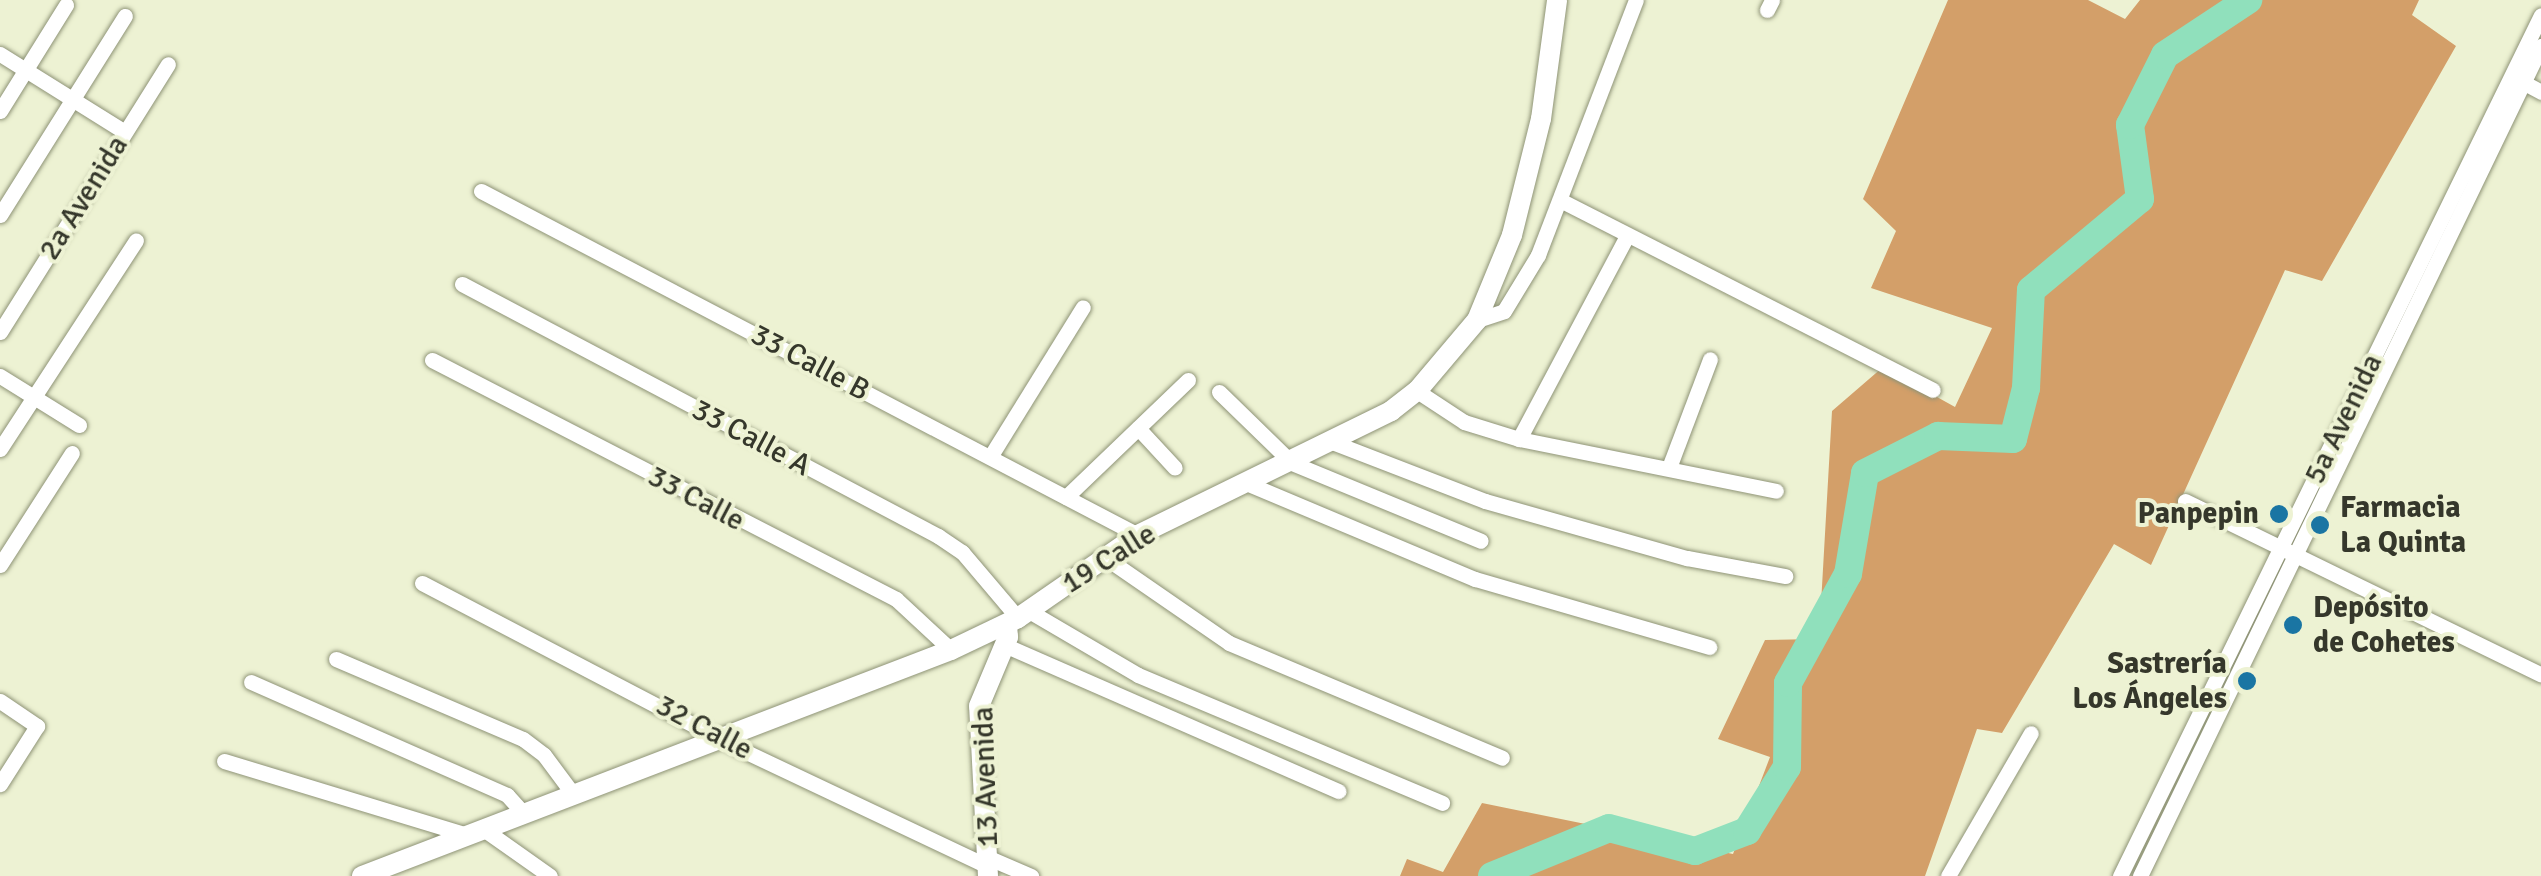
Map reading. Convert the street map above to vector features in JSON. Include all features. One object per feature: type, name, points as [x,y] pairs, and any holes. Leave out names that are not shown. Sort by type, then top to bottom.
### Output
[{"type":"main road","points":[[1477,320],[1512,235],[1541,119],[1557,0]]},
{"type":"main road","name":"19 Calle","points":[[376,874],[474,831],[1015,625],[1103,556],[1138,535],[1251,485],[1371,425],[1417,391],[1477,320]]},
{"type":"main road","name":"13 Avenida","points":[[989,867],[979,706],[1015,625]]},
{"type":"street","name":"19 Calle","points":[[1477,320],[1504,312],[1520,289],[1562,201],[1636,0]]},
{"type":"street","points":[[0,111],[66,6]]},
{"type":"street","name":"5a Avenida","points":[[2531,66],[2541,15]]},
{"type":"street","points":[[0,215],[125,16]]},
{"type":"street","name":"5a Avenida","points":[[2120,876],[2287,551],[2517,80],[2531,66],[2541,46]]},
{"type":"street","points":[[0,54],[124,132]]},
{"type":"street","name":"2a Avenida","points":[[0,332],[168,64]]},
{"type":"street","points":[[2517,80],[2541,92]]},
{"type":"street","name":"33 Calle B","points":[[481,191],[1138,535]]},
{"type":"street","points":[[1562,201],[1932,390]]},
{"type":"street","points":[[1518,439],[1627,236]]},
{"type":"street","points":[[0,449],[136,240]]},
{"type":"street","name":"33 Calle A","points":[[462,284],[938,536],[962,552],[1015,625],[1442,803]]},
{"type":"street","points":[[990,457],[1083,307]]},
{"type":"street","points":[[1670,465],[1710,359]]},
{"type":"street","name":"33 Calle","points":[[432,360],[896,599],[951,650]]},
{"type":"street","points":[[0,376],[79,425]]},
{"type":"street","points":[[1066,497],[1188,380]]},
{"type":"street","points":[[1417,391],[1464,422],[1518,439],[1670,465],[1776,490]]},
{"type":"street","points":[[1219,392],[1292,463],[1481,541]]},
{"type":"street","points":[[1138,428],[1175,468]]},
{"type":"street","points":[[1332,442],[1485,501],[1687,558],[1785,576]]},
{"type":"street","points":[[0,565],[72,453]]},
{"type":"street","points":[[1251,485],[1475,578],[1709,648]]},
{"type":"street","points":[[2185,501],[2541,675]]},
{"type":"street","name":"5a Avenida","points":[[2140,876],[2287,551]]},
{"type":"street","points":[[1103,556],[1228,643],[1502,758]]},
{"type":"street","name":"32 Calle","points":[[422,583],[989,867],[1031,876]]},
{"type":"street","points":[[1015,625],[1338,792]]},
{"type":"street","points":[[336,659],[523,739],[544,755],[574,794]]},
{"type":"street","points":[[251,682],[507,795],[524,813]]},
{"type":"street","points":[[0,701],[37,726],[0,784]]},
{"type":"street","points":[[1948,876],[2031,733]]},
{"type":"street","points":[[224,761],[474,831],[550,876]]},
{"type":"shaded area","points":[[1948,0],[2088,0],[2125,19],[2140,0],[2419,0],[2412,15],[2456,46],[2322,281],[2285,270],[2151,565],[2114,544],[2002,733],[1977,729],[1925,876],[1400,876],[1407,859],[1443,872],[1482,803],[1733,854],[1770,757],[1718,739],[1765,640],[1819,639],[1832,411],[1883,367],[1955,407],[1992,328],[1871,288],[1896,231],[1863,199]]},
{"type":"waterway","points":[[1492,876],[1609,828],[1695,851],[1747,831],[1787,767],[1788,683],[1848,574],[1865,473],[1938,436],[2013,439],[2026,388],[2031,290],[2140,199],[2130,125],[2165,55],[2248,0]]},
{"type":"place","name":"Panpepin","points":[[2279,514]]},
{"type":"place","name":"Farmacia La Quinta","points":[[2320,525]]},
{"type":"place","name":"Depósito de Cohetes","points":[[2293,625]]},
{"type":"place","name":"Sastrería Los Ángeles","points":[[2247,681]]}]
